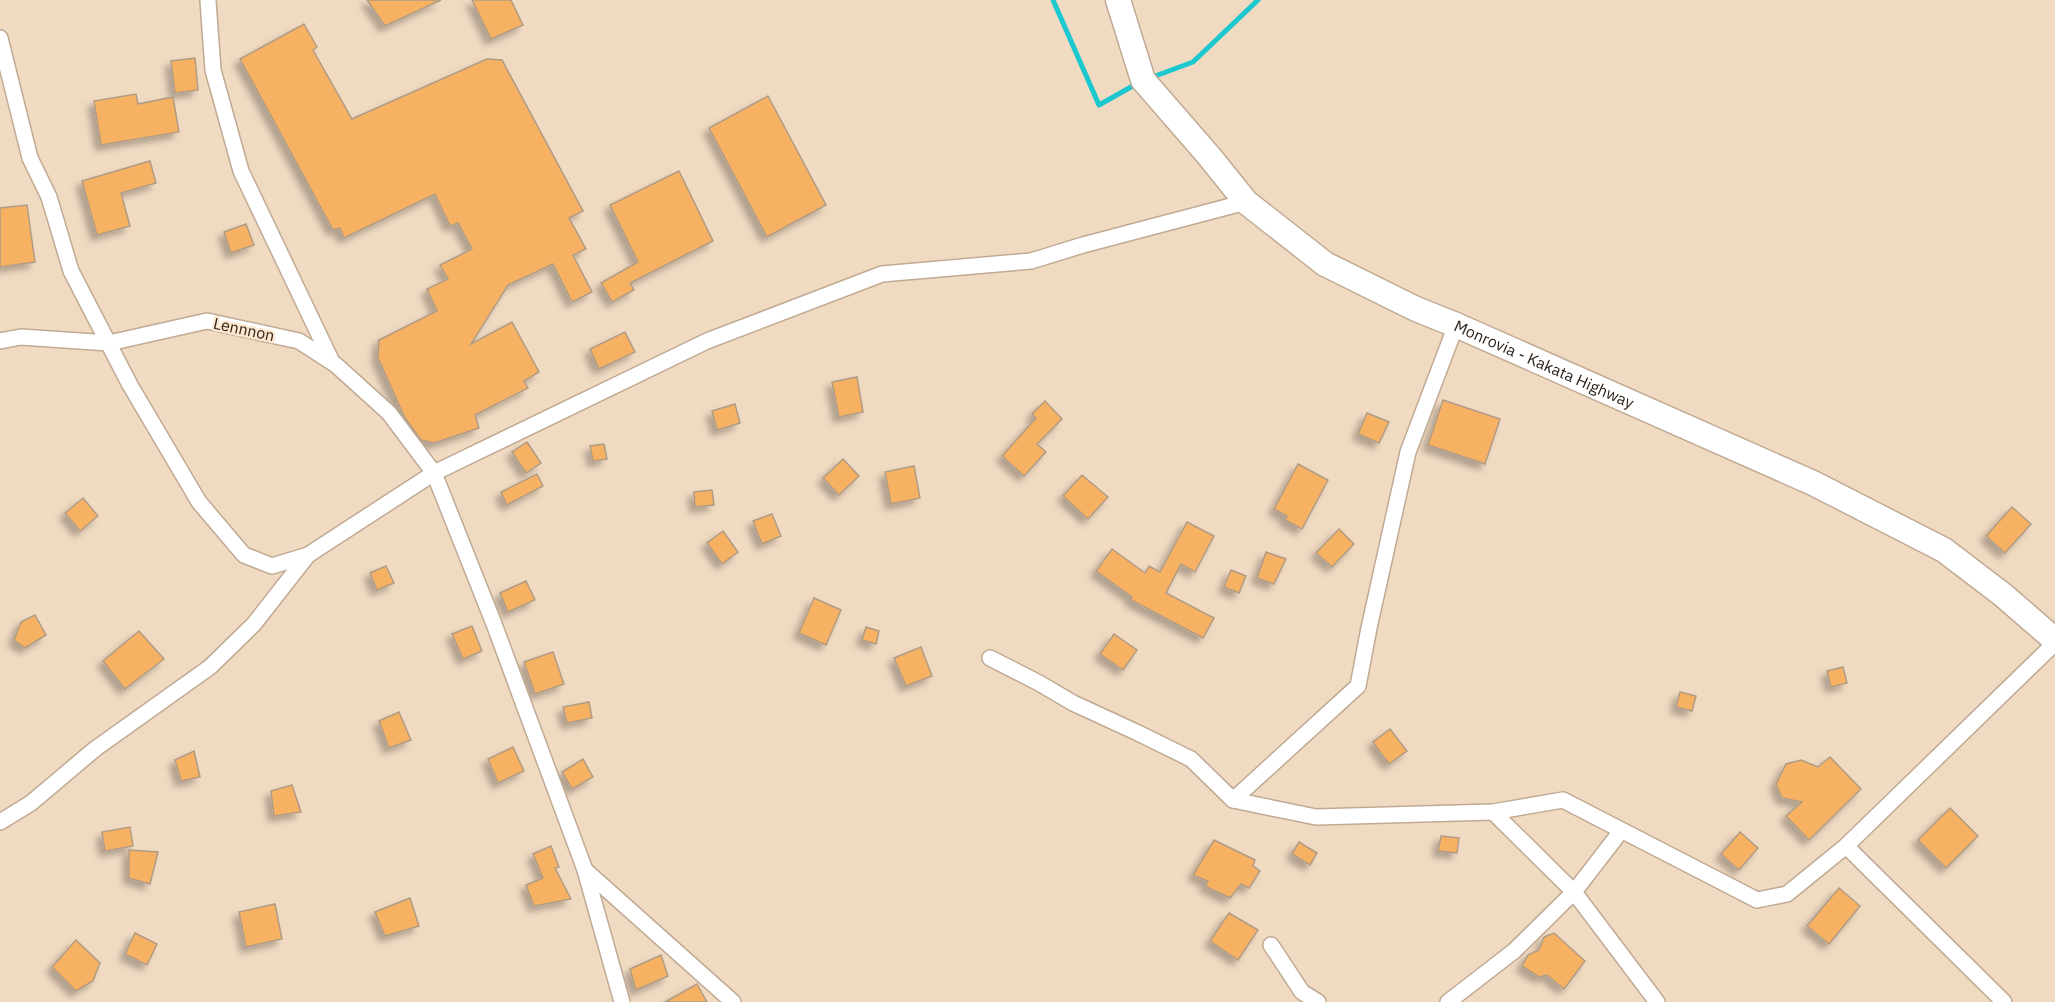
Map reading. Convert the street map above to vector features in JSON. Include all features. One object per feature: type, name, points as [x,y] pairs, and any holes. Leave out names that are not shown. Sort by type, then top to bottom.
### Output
[{"type":"highway","name":"Monrovia - Kakata Highway","points":[[1118,0],[1143,80],[1246,202],[1325,264],[1416,309],[1813,483],[1944,550],[2003,595],[2055,642]]},
{"type":"street","points":[[208,1],[213,70],[241,171],[332,362]]},
{"type":"street","points":[[0,38],[30,158],[49,197],[71,271],[130,385],[199,502],[244,555],[272,566],[308,555],[434,473],[707,341],[882,274],[1031,261],[1246,202]]},
{"type":"street","name":"Lennnon","points":[[0,341],[21,337],[109,342],[207,321],[299,341],[332,362],[389,413],[434,473],[494,624],[585,870],[622,1002]]},
{"type":"street","points":[[1233,800],[1358,686],[1408,452],[1456,325]]},
{"type":"street","points":[[0,822],[31,803],[95,749],[210,667],[254,624],[308,555]]},
{"type":"street","points":[[990,658],[1073,703],[1191,759],[1233,800],[1316,817],[1493,812],[1563,800],[1757,900],[1787,894],[1846,846],[2055,642]]},
{"type":"street","points":[[1493,812],[1575,892],[1657,1002]]},
{"type":"street","points":[[1448,1002],[1514,951],[1575,892],[1621,831]]},
{"type":"street","points":[[1846,846],[2004,1002]]},
{"type":"street","points":[[585,870],[733,1002]]},
{"type":"street","points":[[1271,945],[1302,992],[1318,1002]]},
{"type":"building","points":[[367,0],[441,0],[385,26]]},
{"type":"building","points":[[472,0],[511,0],[523,25],[491,39]]},
{"type":"building","points":[[304,24],[317,47],[313,50],[352,119],[487,59],[502,60],[583,211],[569,218],[586,249],[573,255],[592,292],[572,302],[553,264],[508,285],[471,344],[512,322],[539,372],[524,381],[528,388],[475,415],[479,428],[434,443],[421,440],[405,418],[378,358],[379,340],[437,311],[427,289],[448,279],[440,265],[472,249],[458,223],[450,226],[435,194],[344,238],[340,228],[333,230],[240,59]]},
{"type":"building","points":[[195,58],[198,90],[175,93],[171,61]]},
{"type":"building","points":[[136,94],[138,104],[173,97],[179,132],[101,145],[94,101]]},
{"type":"building","points":[[768,96],[826,205],[767,237],[709,128]]},
{"type":"building","points":[[150,161],[156,183],[121,193],[130,226],[97,235],[82,181]]},
{"type":"building","points":[[679,171],[713,241],[630,283],[634,290],[612,302],[601,283],[638,262],[610,205]]},
{"type":"building","points":[[27,205],[35,262],[0,267],[0,208]]},
{"type":"building","points":[[246,224],[254,245],[231,253],[224,232]]},
{"type":"building","points":[[625,332],[635,352],[599,369],[590,349]]},
{"type":"building","points":[[857,377],[863,412],[839,417],[832,382]]},
{"type":"building","points":[[1443,400],[1500,419],[1485,464],[1428,445]]},
{"type":"building","points":[[1045,401],[1062,419],[1037,444],[1046,452],[1024,476],[1002,456],[1036,418],[1032,414]]},
{"type":"building","points":[[735,404],[740,423],[717,430],[712,411]]},
{"type":"building","points":[[1367,413],[1389,422],[1379,443],[1358,434]]},
{"type":"building","points":[[527,442],[541,463],[526,473],[512,452]]},
{"type":"building","points":[[604,444],[607,459],[593,461],[590,446]]},
{"type":"building","points":[[843,459],[859,476],[839,495],[823,478]]},
{"type":"building","points":[[1298,464],[1328,480],[1302,529],[1285,520],[1287,516],[1274,509]]},
{"type":"building","points":[[914,466],[920,498],[891,504],[885,472]]},
{"type":"building","points":[[537,474],[543,486],[507,505],[501,492]]},
{"type":"building","points":[[1082,475],[1108,497],[1088,519],[1063,496]]},
{"type":"building","points":[[712,490],[714,505],[695,507],[694,492]]},
{"type":"building","points":[[83,498],[98,516],[80,531],[65,513]]},
{"type":"building","points":[[2012,507],[2031,524],[2005,553],[1986,536]]},
{"type":"building","points":[[772,514],[781,536],[762,544],[753,521]]},
{"type":"building","points":[[1187,522],[1214,536],[1195,572],[1181,564],[1166,593],[1214,618],[1203,638],[1131,600],[1132,597],[1096,571],[1112,549],[1145,573],[1149,566],[1160,572]]},
{"type":"building","points":[[1339,529],[1354,544],[1332,567],[1316,553]]},
{"type":"building","points":[[723,531],[738,552],[722,564],[707,543]]},
{"type":"building","points":[[1266,552],[1286,559],[1274,584],[1257,578]]},
{"type":"building","points":[[386,566],[394,583],[377,590],[370,573]]},
{"type":"building","points":[[1231,570],[1246,576],[1239,593],[1224,587]]},
{"type":"building","points":[[526,581],[535,600],[508,612],[500,593]]},
{"type":"building","points":[[814,598],[841,610],[826,645],[799,633]]},
{"type":"building","points":[[35,615],[46,635],[25,648],[14,640],[21,622]]},
{"type":"building","points":[[472,626],[482,651],[463,659],[452,634]]},
{"type":"building","points":[[866,627],[879,631],[876,644],[862,640]]},
{"type":"building","points":[[139,631],[164,659],[125,689],[103,661]]},
{"type":"building","points":[[1114,634],[1137,650],[1123,670],[1100,654]]},
{"type":"building","points":[[921,647],[932,676],[906,686],[894,658]]},
{"type":"building","points":[[553,652],[564,684],[535,694],[524,662]]},
{"type":"building","points":[[1843,667],[1847,683],[1831,687],[1827,671]]},
{"type":"building","points":[[1680,692],[1696,696],[1692,711],[1676,707]]},
{"type":"building","points":[[589,702],[592,718],[567,723],[563,707]]},
{"type":"building","points":[[399,712],[411,740],[389,748],[379,721]]},
{"type":"building","points":[[1390,729],[1407,751],[1389,764],[1373,742]]},
{"type":"building","points":[[513,747],[524,771],[498,783],[488,759]]},
{"type":"building","points":[[194,751],[200,777],[181,781],[175,760]]},
{"type":"building","points":[[1830,757],[1861,789],[1809,840],[1786,816],[1802,802],[1782,798],[1776,784],[1786,764],[1801,760],[1818,767]]},
{"type":"building","points":[[583,759],[593,777],[572,789],[562,772]]},
{"type":"building","points":[[292,785],[301,812],[274,816],[271,791]]},
{"type":"building","points":[[1950,808],[1978,836],[1946,868],[1918,840]]},
{"type":"building","points":[[130,827],[133,846],[105,851],[102,832]]},
{"type":"building","points":[[1740,832],[1758,848],[1739,870],[1721,854]]},
{"type":"building","points":[[1441,836],[1459,838],[1457,853],[1438,851]]},
{"type":"building","points":[[1214,840],[1255,860],[1253,866],[1260,871],[1249,888],[1241,884],[1230,898],[1205,886],[1208,881],[1193,875]]},
{"type":"building","points":[[1299,842],[1317,853],[1310,865],[1292,854]]},
{"type":"building","points":[[551,846],[559,867],[555,868],[571,899],[534,906],[526,885],[543,878],[533,854]]},
{"type":"building","points":[[129,850],[158,852],[150,884],[129,878]]},
{"type":"building","points":[[1839,888],[1860,906],[1829,944],[1807,926]]},
{"type":"building","points":[[410,898],[419,926],[385,936],[375,912]]},
{"type":"building","points":[[275,904],[282,939],[246,947],[239,912]]},
{"type":"building","points":[[1229,913],[1258,930],[1238,960],[1210,941]]},
{"type":"building","points":[[135,933],[157,944],[147,965],[125,954]]},
{"type":"building","points":[[1554,933],[1585,961],[1564,989],[1547,975],[1539,977],[1522,966],[1528,955],[1539,950],[1544,937]]},
{"type":"building","points":[[76,940],[100,963],[93,981],[76,991],[52,967]]},
{"type":"building","points":[[661,955],[668,976],[636,990],[630,969]]},
{"type":"building","points":[[697,984],[707,1002],[665,1002]]},
{"type":"waterway","points":[[1053,0],[1099,105],[1138,83]]},
{"type":"waterway","points":[[1150,78],[1193,62],[1258,0]]}]
